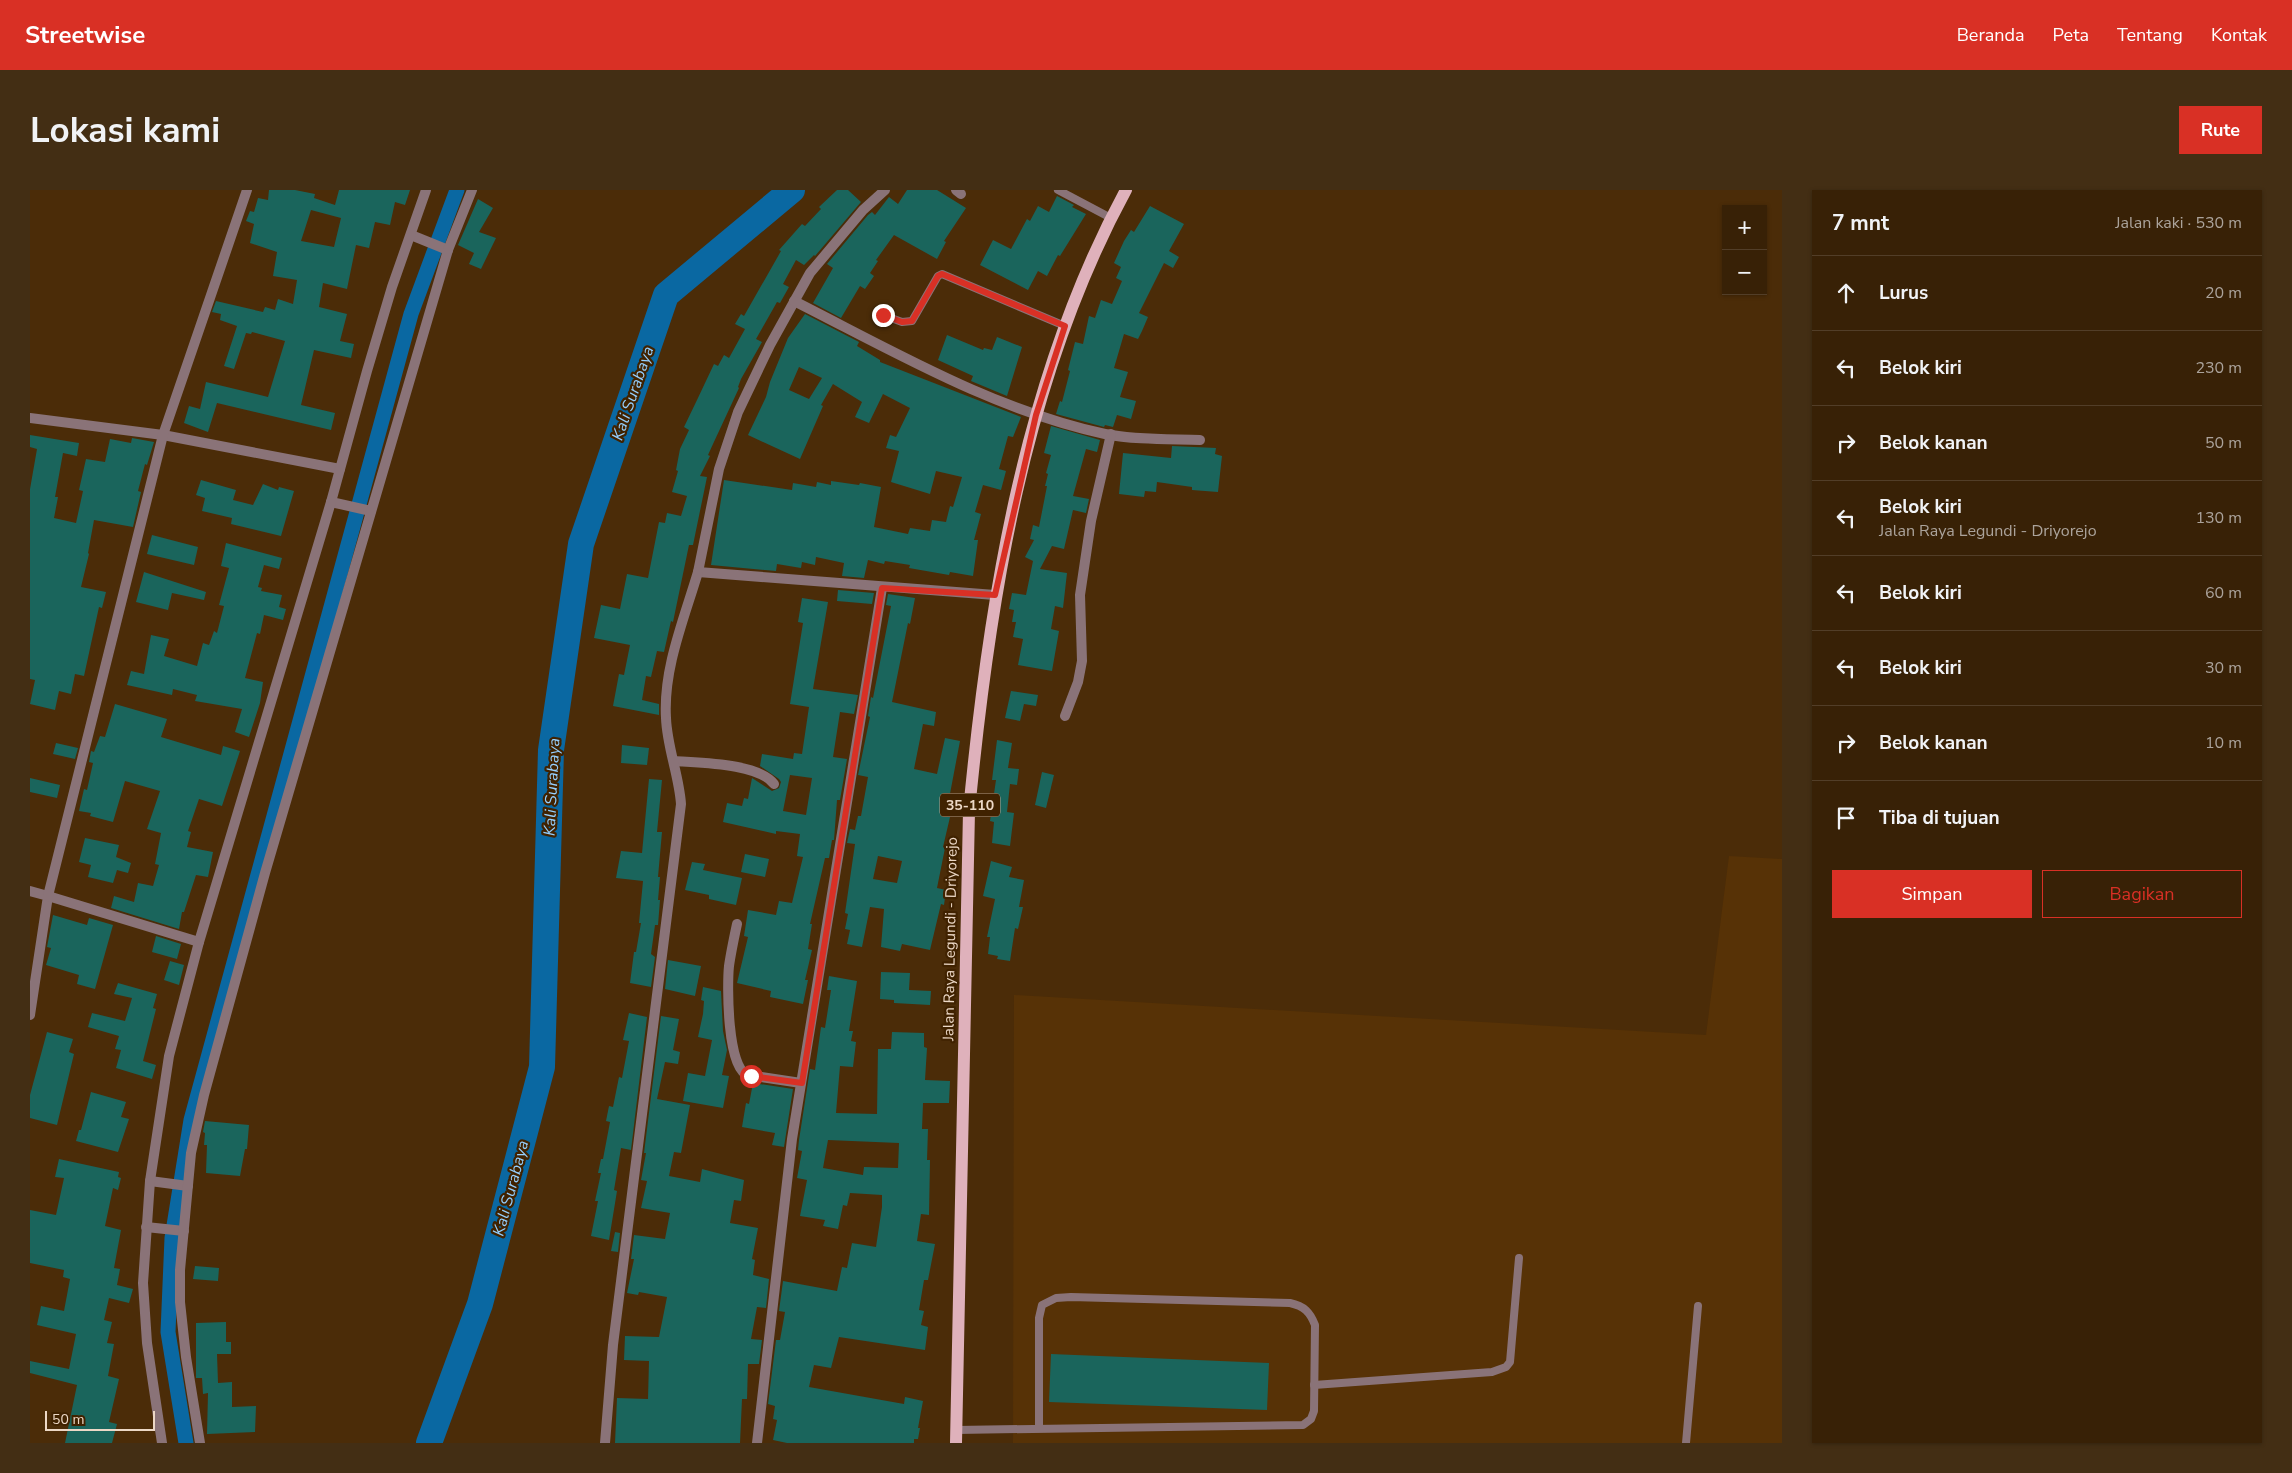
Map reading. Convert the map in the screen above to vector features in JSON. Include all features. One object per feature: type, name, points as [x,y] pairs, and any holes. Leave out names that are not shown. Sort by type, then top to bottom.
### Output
[{"type":"main road","name":"Jalan Raya Legundi - Driyorejo","points":[[956,1443],[969,811],[977,724],[995,595],[1036,415],[1065,326],[1111,218],[1126,190]]},
{"type":"street","points":[[30,1015],[48,896],[163,435],[247,190]]},
{"type":"street","points":[[162,1443],[144,1316],[143,1283],[146,1227],[169,1056],[199,942],[337,503],[340,469],[389,296],[414,237],[426,190]]},
{"type":"street","points":[[200,1443],[186,1357],[180,1302],[180,1270],[185,1186],[204,1095],[368,510],[446,249],[472,190]]},
{"type":"street","points":[[605,1443],[614,1345],[681,804],[679,781],[666,719],[666,693],[672,663],[698,572],[719,469],[738,412],[770,345],[810,273],[863,210],[885,190]]},
{"type":"street","points":[[414,237],[446,249]]},
{"type":"street","points":[[794,302],[984,396],[1036,415],[1111,434],[1200,440]]},
{"type":"street","points":[[30,418],[163,435],[340,469]]},
{"type":"street","points":[[1065,716],[1078,682],[1082,661],[1080,595],[1091,521],[1111,434]]},
{"type":"street","points":[[337,503],[368,510]]},
{"type":"street","points":[[698,572],[882,588],[995,595]]},
{"type":"street","points":[[757,1443],[792,1139],[882,588]]},
{"type":"street","points":[[674,761],[717,765],[757,772],[770,778],[774,784]]},
{"type":"street","points":[[30,891],[199,942]]},
{"type":"street","points":[[737,924],[729,966],[729,1010],[732,1045],[740,1071],[748,1075],[802,1083]]},
{"type":"street","points":[[152,1182],[185,1186]]},
{"type":"street","points":[[146,1227],[182,1231]]},
{"type":"lane","points":[[1058,190],[1111,218]]},
{"type":"lane","points":[[883,315],[902,322],[912,321],[938,276],[942,274],[1065,326]]},
{"type":"lane","points":[[1314,1386],[1492,1372],[1506,1367],[1510,1362],[1519,1258]]},
{"type":"lane","points":[[956,1430],[1039,1427],[1303,1424],[1314,1414],[1315,1325],[1311,1316],[1299,1305],[1056,1298],[1042,1305],[1039,1311],[1039,1427]]},
{"type":"lane","points":[[1686,1443],[1698,1306]]},
{"type":"shaded area","points":[[1729,856],[1782,859],[1782,1443],[1013,1443],[1014,995],[1706,1035]]},
{"type":"building","points":[[269,190],[295,190],[315,194],[314,198],[335,205],[339,190],[410,190],[405,205],[395,202],[390,225],[375,222],[369,248],[356,245],[347,289],[323,283],[319,307],[347,314],[340,341],[354,344],[351,358],[314,350],[301,405],[335,413],[331,430],[217,403],[208,432],[184,423],[189,406],[200,409],[206,382],[268,397],[285,341],[252,332],[251,334],[246,333],[234,369],[224,366],[237,326],[220,320],[221,314],[212,312],[216,301],[263,312],[265,307],[275,310],[278,299],[293,304],[297,280],[273,276],[277,252],[250,243],[254,224],[246,221],[250,211],[254,212],[258,198],[268,200]],"holes":[[[311,210],[341,218],[334,247],[301,241]]]},
{"type":"building","points":[[837,190],[848,190],[861,202],[815,256],[804,265],[796,260],[783,284],[789,287],[780,303],[777,302],[756,339],[762,342],[741,379],[739,388],[700,476],[707,477],[693,545],[689,545],[673,622],[671,621],[664,652],[657,651],[651,677],[646,676],[642,700],[659,704],[659,715],[613,706],[619,674],[624,675],[630,645],[594,638],[601,605],[620,609],[627,574],[648,578],[659,522],[665,523],[667,513],[681,516],[687,496],[672,492],[678,471],[676,470],[680,449],[689,430],[684,427],[714,364],[718,366],[724,355],[729,358],[745,329],[735,324],[741,314],[744,316],[781,251],[779,250],[802,224],[805,226],[821,209],[819,207]]},
{"type":"building","points":[[907,190],[937,190],[966,208],[944,241],[946,242],[937,259],[894,235],[876,260],[878,261],[870,273],[874,276],[865,289],[860,286],[841,318],[813,303],[833,268],[827,264],[868,215],[872,212],[875,215],[889,197],[898,204]]},
{"type":"building","points":[[1057,196],[1086,214],[1060,256],[1058,255],[1047,276],[1038,271],[1028,290],[980,265],[993,240],[1011,249],[1027,219],[1030,221],[1038,206],[1049,212]]},
{"type":"building","points":[[478,199],[493,208],[479,232],[496,238],[481,269],[469,264],[474,253],[458,245]]},
{"type":"building","points":[[1150,206],[1184,224],[1169,251],[1179,257],[1173,268],[1164,263],[1139,313],[1148,317],[1142,331],[1138,339],[1124,334],[1114,368],[1128,372],[1120,397],[1136,401],[1131,419],[1117,415],[1113,427],[1105,425],[1104,427],[1056,414],[1060,401],[1062,402],[1075,342],[1083,344],[1089,316],[1095,318],[1101,300],[1112,304],[1122,281],[1116,278],[1121,267],[1114,263],[1124,241],[1131,230],[1134,232]]},
{"type":"building","points":[[805,314],[859,342],[857,346],[880,360],[880,362],[1021,417],[1013,437],[1008,436],[999,469],[1006,471],[1001,490],[983,485],[975,512],[981,514],[974,540],[978,540],[973,576],[950,572],[949,575],[909,568],[910,565],[885,561],[884,564],[868,560],[864,578],[842,576],[844,563],[816,557],[815,565],[802,562],[801,568],[777,564],[776,571],[711,565],[724,480],[792,490],[793,483],[816,487],[817,482],[831,485],[831,481],[881,487],[874,527],[908,534],[910,528],[930,531],[932,520],[946,522],[950,506],[953,507],[962,477],[936,471],[930,494],[891,482],[899,451],[886,448],[890,435],[896,437],[910,408],[883,394],[869,423],[855,417],[862,402],[833,384],[821,405],[823,406],[800,459],[748,435],[766,397],[788,338]],"holes":[[[799,367],[822,378],[809,399],[789,390]]]},
{"type":"building","points":[[947,335],[983,350],[984,348],[992,350],[997,337],[1022,347],[1007,396],[971,381],[973,376],[938,360]]},
{"type":"building","points":[[1051,426],[1100,440],[1097,452],[1086,449],[1073,496],[1089,499],[1086,513],[1073,510],[1064,549],[1052,546],[1040,569],[1067,573],[1063,608],[1055,606],[1051,629],[1059,631],[1052,671],[1018,665],[1023,639],[1013,637],[1016,622],[1012,622],[1014,610],[1009,609],[1012,593],[1026,595],[1033,561],[1025,557],[1034,540],[1030,539],[1033,525],[1039,527],[1047,486],[1045,486],[1048,474],[1046,473],[1051,455],[1044,453]]},
{"type":"building","points":[[30,435],[79,443],[77,456],[63,453],[55,497],[58,497],[54,518],[76,523],[83,491],[79,490],[86,459],[105,462],[110,439],[131,443],[132,438],[154,442],[147,465],[145,464],[138,491],[141,492],[133,527],[94,520],[89,554],[81,587],[106,592],[102,608],[99,607],[84,676],[75,674],[71,694],[59,691],[55,710],[30,704],[35,680],[30,679],[30,489],[37,449],[30,447]]},
{"type":"building","points":[[1172,446],[1216,448],[1215,454],[1222,456],[1218,492],[1192,490],[1192,487],[1157,482],[1156,492],[1145,491],[1144,497],[1119,494],[1123,453],[1171,458]]},
{"type":"building","points":[[201,480],[236,490],[233,500],[253,505],[263,484],[278,490],[279,487],[294,491],[281,536],[231,524],[232,518],[202,511],[205,498],[196,495]]},
{"type":"building","points":[[152,535],[198,547],[194,565],[147,554]]},
{"type":"building","points":[[226,543],[282,558],[279,569],[264,565],[258,587],[262,588],[261,591],[282,595],[279,607],[286,609],[283,620],[264,615],[260,634],[257,633],[245,678],[263,682],[260,703],[249,737],[235,732],[242,709],[195,701],[197,695],[173,689],[172,695],[127,685],[131,671],[144,674],[151,635],[169,639],[164,656],[197,666],[203,643],[209,645],[214,631],[217,633],[224,606],[219,605],[229,568],[221,566]]},
{"type":"building","points":[[144,572],[206,592],[204,600],[172,593],[168,610],[136,602]]},
{"type":"building","points":[[838,590],[874,593],[872,604],[837,601]]},
{"type":"building","points":[[888,594],[915,598],[892,702],[936,712],[934,726],[923,724],[914,769],[937,774],[945,738],[960,741],[949,799],[954,800],[943,847],[945,848],[937,888],[946,890],[944,905],[941,904],[930,950],[902,944],[900,951],[881,947],[884,909],[870,907],[862,947],[847,944],[850,930],[845,929],[848,914],[845,913],[855,844],[847,843],[850,829],[855,830],[858,816],[861,816],[868,777],[858,775],[870,717],[868,716],[871,697],[873,698],[891,606],[886,605]],"holes":[[[878,856],[902,861],[897,883],[873,879]]]},
{"type":"building","points":[[802,598],[828,602],[813,689],[858,695],[854,714],[840,712],[833,757],[847,759],[840,800],[837,800],[834,840],[832,840],[829,858],[825,858],[810,924],[812,924],[808,949],[812,950],[805,980],[808,980],[803,1004],[770,997],[771,991],[737,983],[748,937],[744,936],[748,910],[776,915],[779,901],[792,903],[803,857],[797,856],[800,834],[776,831],[776,834],[723,822],[727,803],[742,806],[744,798],[748,799],[752,778],[772,791],[779,788],[781,782],[779,779],[760,766],[762,754],[793,759],[794,753],[802,754],[809,707],[790,704],[803,623],[798,622]],"holes":[[[790,775],[812,778],[806,815],[783,811]]]},
{"type":"building","points":[[1011,691],[1038,695],[1036,706],[1024,704],[1020,721],[1005,718]]},
{"type":"building","points":[[115,704],[167,719],[161,737],[221,755],[223,746],[240,751],[222,806],[199,799],[188,831],[191,832],[187,847],[213,852],[208,877],[196,875],[184,912],[182,912],[179,929],[111,908],[114,896],[134,902],[138,883],[153,886],[159,865],[155,864],[161,833],[147,829],[160,791],[125,781],[113,822],[90,816],[91,813],[79,811],[84,789],[87,790],[93,763],[89,762],[91,751],[94,752],[100,736],[105,737]]},
{"type":"building","points":[[997,740],[1012,743],[1008,768],[1019,769],[1017,785],[1010,784],[1007,812],[1014,813],[1010,846],[992,843],[994,822],[990,821],[996,780],[992,780]]},
{"type":"building","points":[[56,743],[78,748],[75,759],[53,754]]},
{"type":"building","points":[[622,745],[649,748],[647,765],[621,763]]},
{"type":"building","points":[[1042,772],[1054,775],[1046,808],[1035,805]]},
{"type":"building","points":[[30,778],[60,785],[57,798],[30,792]]},
{"type":"building","points":[[649,779],[662,780],[657,832],[662,832],[658,877],[660,877],[658,900],[660,900],[658,925],[655,925],[651,954],[655,957],[651,987],[630,983],[634,952],[636,952],[641,923],[639,923],[643,881],[616,878],[621,851],[642,853]]},
{"type":"building","points":[[85,838],[119,845],[116,857],[131,863],[128,873],[117,870],[113,883],[88,877],[91,865],[79,862]]},
{"type":"building","points":[[745,854],[769,859],[765,877],[741,872]]},
{"type":"building","points":[[991,861],[1012,867],[1009,877],[1024,880],[1019,907],[1023,907],[1018,929],[1015,928],[1010,961],[997,959],[998,956],[988,954],[990,937],[987,937],[995,899],[983,896]]},
{"type":"building","points":[[692,862],[705,864],[703,870],[742,878],[736,905],[709,899],[709,895],[685,890]]},
{"type":"building","points":[[53,915],[87,925],[89,918],[113,925],[95,989],[77,984],[79,975],[46,965],[51,948],[47,947]]},
{"type":"building","points":[[156,936],[181,944],[177,959],[152,952]]},
{"type":"building","points":[[668,960],[701,966],[695,996],[665,989]]},
{"type":"building","points":[[170,961],[184,965],[179,985],[164,980]]},
{"type":"building","points":[[881,972],[910,973],[909,990],[931,991],[930,1005],[894,1003],[894,1000],[880,999]]},
{"type":"building","points":[[829,976],[857,981],[849,1031],[853,1031],[851,1041],[856,1042],[853,1067],[840,1066],[836,1113],[877,1114],[878,1049],[891,1049],[892,1032],[924,1033],[924,1047],[927,1048],[925,1080],[950,1081],[949,1103],[923,1103],[922,1129],[928,1129],[927,1160],[930,1160],[929,1215],[921,1214],[917,1241],[935,1244],[928,1280],[924,1280],[919,1310],[924,1311],[921,1325],[928,1327],[925,1350],[839,1337],[831,1368],[814,1365],[809,1387],[904,1404],[905,1397],[923,1401],[918,1439],[914,1439],[914,1443],[787,1443],[773,1440],[777,1420],[773,1419],[775,1406],[768,1404],[776,1340],[780,1340],[785,1312],[779,1311],[783,1281],[837,1291],[842,1267],[847,1268],[852,1243],[876,1247],[882,1207],[882,1195],[850,1193],[847,1206],[843,1205],[838,1229],[823,1226],[825,1220],[800,1216],[807,1180],[797,1178],[802,1151],[798,1150],[799,1140],[810,1069],[815,1070],[821,1027],[825,1028],[831,990],[827,990]],"holes":[[[828,1140],[899,1143],[898,1168],[864,1167],[863,1175],[823,1168]]]},
{"type":"building","points":[[118,983],[157,994],[153,1008],[156,1009],[143,1061],[156,1065],[152,1079],[116,1068],[121,1050],[115,1049],[119,1036],[88,1027],[92,1013],[125,1021],[132,998],[114,994]]},
{"type":"building","points":[[703,987],[721,991],[723,1031],[727,1050],[722,1075],[729,1076],[723,1108],[683,1101],[688,1073],[705,1076],[712,1040],[698,1037],[703,1014],[704,1001],[701,1000]]},
{"type":"building","points":[[629,1013],[647,1017],[631,1150],[621,1148],[614,1190],[617,1191],[609,1240],[591,1236],[598,1201],[595,1201],[601,1173],[598,1173],[601,1159],[603,1159],[610,1122],[606,1121],[609,1106],[613,1107],[619,1077],[622,1078],[629,1041],[623,1040]]},
{"type":"building","points":[[661,1016],[679,1019],[673,1050],[680,1052],[678,1064],[665,1062],[657,1099],[690,1105],[681,1153],[674,1152],[669,1176],[700,1182],[702,1169],[744,1180],[741,1201],[734,1200],[730,1223],[758,1228],[752,1259],[755,1260],[753,1275],[769,1279],[766,1308],[757,1307],[751,1339],[762,1340],[759,1364],[748,1364],[747,1399],[742,1399],[740,1443],[615,1443],[617,1398],[648,1399],[649,1361],[624,1360],[625,1336],[659,1337],[667,1297],[639,1292],[638,1295],[627,1293],[634,1259],[631,1259],[634,1235],[665,1239],[670,1213],[641,1208],[647,1181],[641,1180],[646,1153],[644,1153]]},
{"type":"building","points":[[47,1032],[73,1039],[69,1052],[74,1054],[57,1125],[30,1118],[30,1095]]},
{"type":"building","points":[[753,1083],[793,1089],[784,1147],[772,1145],[775,1133],[742,1127],[746,1103],[749,1104]]},
{"type":"building","points":[[91,1092],[126,1102],[121,1117],[129,1119],[118,1152],[76,1141],[79,1130],[81,1130]]},
{"type":"building","points":[[205,1121],[249,1125],[247,1149],[245,1149],[240,1176],[206,1173],[207,1145],[204,1145],[205,1133],[203,1132]]},
{"type":"building","points":[[59,1159],[119,1172],[118,1177],[121,1178],[118,1190],[113,1188],[105,1226],[121,1230],[114,1268],[120,1269],[117,1285],[133,1289],[129,1303],[109,1298],[104,1320],[112,1322],[107,1343],[114,1344],[108,1376],[119,1379],[109,1422],[117,1424],[112,1443],[65,1443],[77,1385],[30,1373],[30,1361],[69,1369],[76,1334],[37,1325],[41,1306],[64,1311],[70,1279],[63,1277],[64,1270],[30,1263],[30,1210],[56,1215],[64,1178],[55,1177]]},
{"type":"building","points":[[615,1232],[620,1233],[618,1252],[611,1251]]},
{"type":"building","points":[[195,1266],[219,1268],[218,1281],[193,1279]]},
{"type":"building","points":[[226,1322],[226,1342],[231,1342],[231,1354],[217,1354],[218,1383],[232,1382],[232,1407],[256,1406],[255,1432],[207,1434],[208,1393],[203,1394],[202,1378],[196,1378],[196,1323]]},
{"type":"building","points":[[1051,1354],[1269,1363],[1267,1410],[1049,1402]]},
{"type":"waterway","points":[[186,1443],[168,1332],[172,1238],[191,1120],[411,314],[457,190]]},
{"type":"waterway","name":"Kali Surabaya","points":[[429,1443],[480,1304],[542,1067],[551,750],[581,544],[666,295],[792,190]]},
{"type":"route","points":[[751,1076],[802,1083],[882,588],[995,595],[1036,415],[1065,326],[944,274],[938,276],[912,321],[902,322],[883,315]]}]
